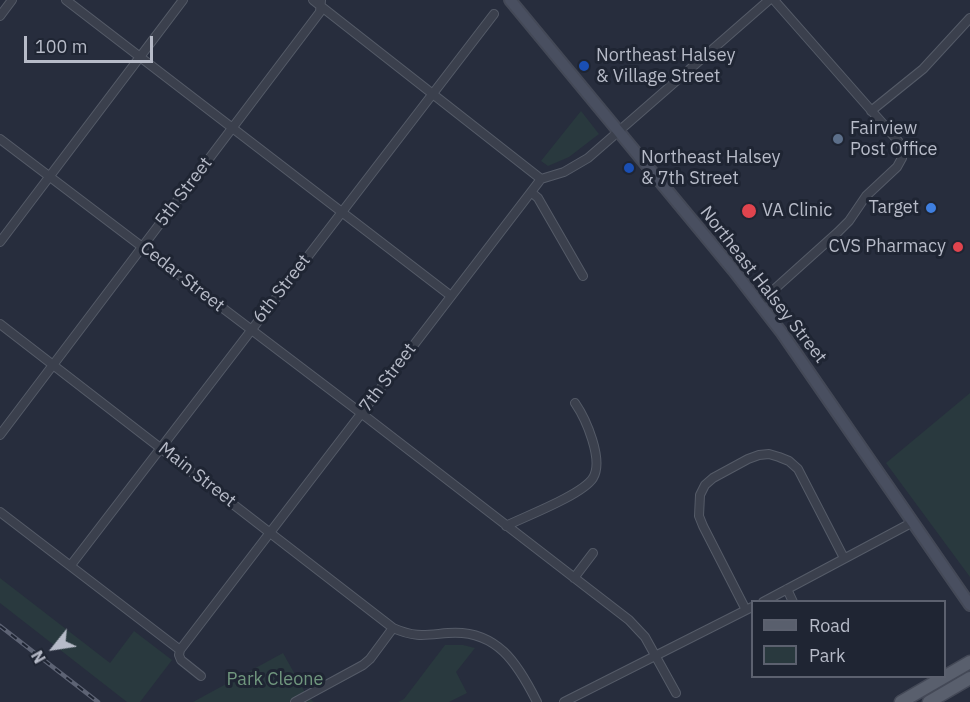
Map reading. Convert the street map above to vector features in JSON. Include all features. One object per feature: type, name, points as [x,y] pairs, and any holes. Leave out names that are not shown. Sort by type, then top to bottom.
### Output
[{"type":"main road","name":"Northeast Halsey Street","points":[[510,0],[759,303],[807,367],[970,605]]},
{"type":"main road","points":[[946,676],[970,662]]},
{"type":"main road","points":[[901,702],[942,678]]},
{"type":"main road","points":[[929,702],[970,678]]},
{"type":"street","points":[[0,16],[12,0]]},
{"type":"street","points":[[66,0],[451,296]]},
{"type":"street","points":[[0,242],[183,0]]},
{"type":"street","points":[[318,2],[541,179],[564,172],[577,165],[619,132],[769,0]]},
{"type":"street","points":[[759,303],[849,221],[866,196],[897,167],[903,151],[899,142],[774,0]]},
{"type":"street","name":"5th Street","points":[[0,435],[320,12],[318,2]]},
{"type":"street","name":"6th Street","points":[[71,565],[494,14]]},
{"type":"street","points":[[871,111],[923,69],[970,18]]},
{"type":"street","name":"Cedar Street","points":[[0,139],[362,412],[633,624],[645,637],[676,693]]},
{"type":"street","name":"7th Street","points":[[180,650],[541,179]]},
{"type":"street","points":[[531,192],[538,198],[583,276]]},
{"type":"street","name":"Main Street","points":[[0,324],[393,628]]},
{"type":"street","points":[[506,526],[576,492],[592,479],[597,463],[595,452],[584,418],[575,403]]},
{"type":"street","points":[[564,702],[749,609],[703,526],[699,506],[705,485],[713,477],[736,465],[759,455],[769,454],[789,461],[798,469],[844,558]]},
{"type":"street","points":[[0,512],[180,650],[181,660],[201,676]]},
{"type":"street","points":[[767,600],[913,522]]},
{"type":"street","points":[[574,578],[593,553]]},
{"type":"street","points":[[787,589],[792,600]]},
{"type":"street","points":[[295,702],[363,665],[393,628],[415,635],[456,633],[486,639],[503,650],[517,664],[537,702]]},
{"type":"green space","points":[[581,111],[599,134],[569,157],[548,166],[541,161]]},
{"type":"green space","points":[[970,393],[970,577],[886,463]]},
{"type":"green space","points":[[0,578],[110,663],[134,631],[172,660],[140,702],[127,702],[0,603]]},
{"type":"green space","points":[[445,645],[475,648],[456,672],[467,693],[449,702],[398,702],[404,699]]},
{"type":"green space","name":"Park Cleone","points":[[283,653],[307,696],[314,702],[193,702]]},
{"type":"railway","points":[[0,626],[98,702]]},
{"type":"place","name":"Northeast Halsey & Village Street","points":[[584,66]]},
{"type":"place","name":"Fairview Post Office","points":[[838,139]]},
{"type":"place","name":"Northeast Halsey & 7th Street","points":[[629,168]]},
{"type":"place","name":"Target","points":[[931,208]]},
{"type":"place","name":"VA Clinic","points":[[749,211]]},
{"type":"place","name":"CVS Pharmacy","points":[[958,247]]}]
